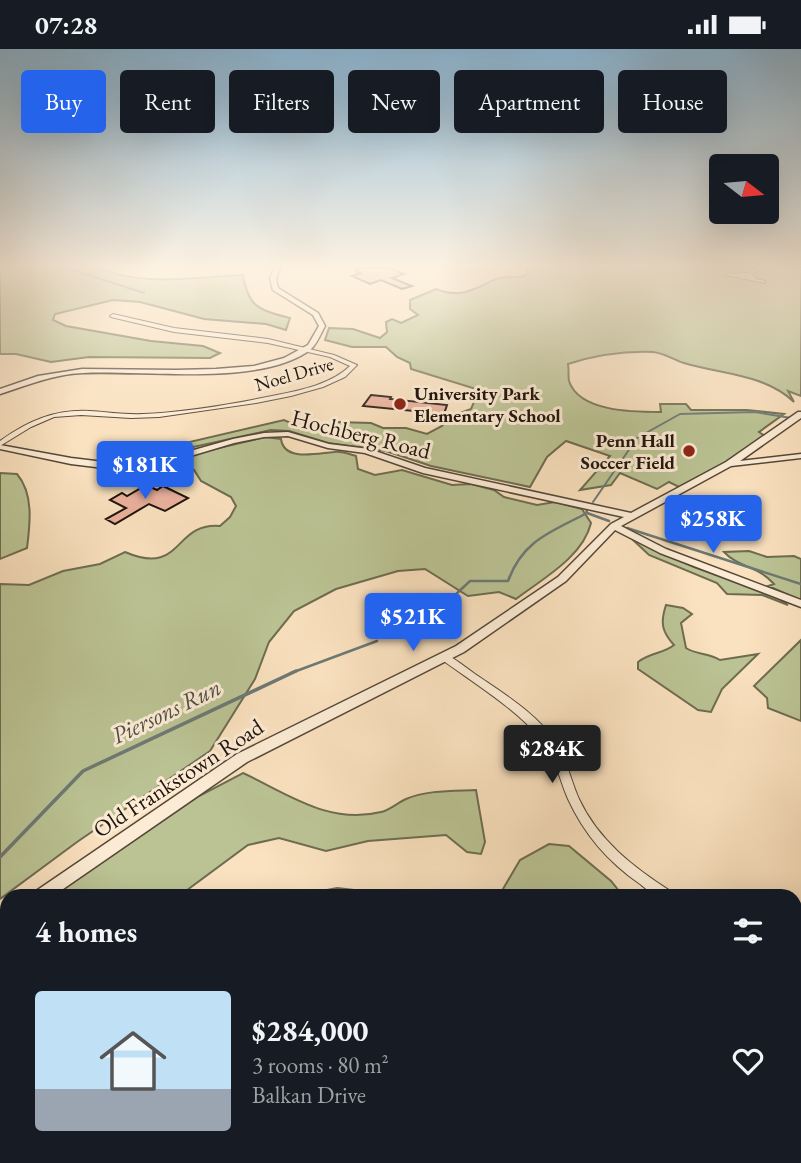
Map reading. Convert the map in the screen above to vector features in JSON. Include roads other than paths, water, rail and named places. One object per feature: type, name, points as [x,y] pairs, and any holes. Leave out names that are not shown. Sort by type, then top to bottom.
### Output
[{"type":"street","name":"Noel Drive","points":[[0,446],[37,420],[60,414],[84,412],[156,415],[253,402],[306,391],[331,382],[352,370],[354,365],[346,360],[254,338],[153,326],[129,320]]},
{"type":"street","points":[[0,392],[40,377],[75,371],[238,371],[276,363],[305,350],[321,334],[320,320]]},
{"type":"street","name":"Old Frankstown Road","points":[[51,889],[242,758],[444,657],[484,634],[562,579],[614,526],[730,464],[795,417]]},
{"type":"street","name":"Hochberg Road","points":[[0,446],[82,463],[136,469],[233,441],[288,434],[328,446],[374,453],[423,470],[631,516]]},
{"type":"street","points":[[730,464],[801,456]]},
{"type":"street","points":[[614,526],[663,551],[801,604]]},
{"type":"street","points":[[444,657],[532,723],[547,739],[556,752],[572,797],[590,829],[619,861],[658,889]]},
{"type":"waterway","name":"Piersons Run","points":[[593,502],[637,438],[680,414],[755,412],[791,418]]},
{"type":"waterway","name":"Piersons Run","points":[[586,508],[587,513]]},
{"type":"waterway","name":"Piersons Run","points":[[400,628],[454,596],[470,581],[508,581],[514,567],[530,546],[587,513]]},
{"type":"waterway","points":[[587,513],[609,521]]},
{"type":"waterway","points":[[627,528],[801,584]]},
{"type":"waterway","name":"Piersons Run","points":[[295,672],[377,641]]},
{"type":"waterway","name":"Piersons Run","points":[[0,857],[83,771],[295,672]]},
{"type":"place","name":"University Park Elementary School","points":[[400,404]]},
{"type":"place","name":"Penn Hall Soccer Field","points":[[689,451]]}]
